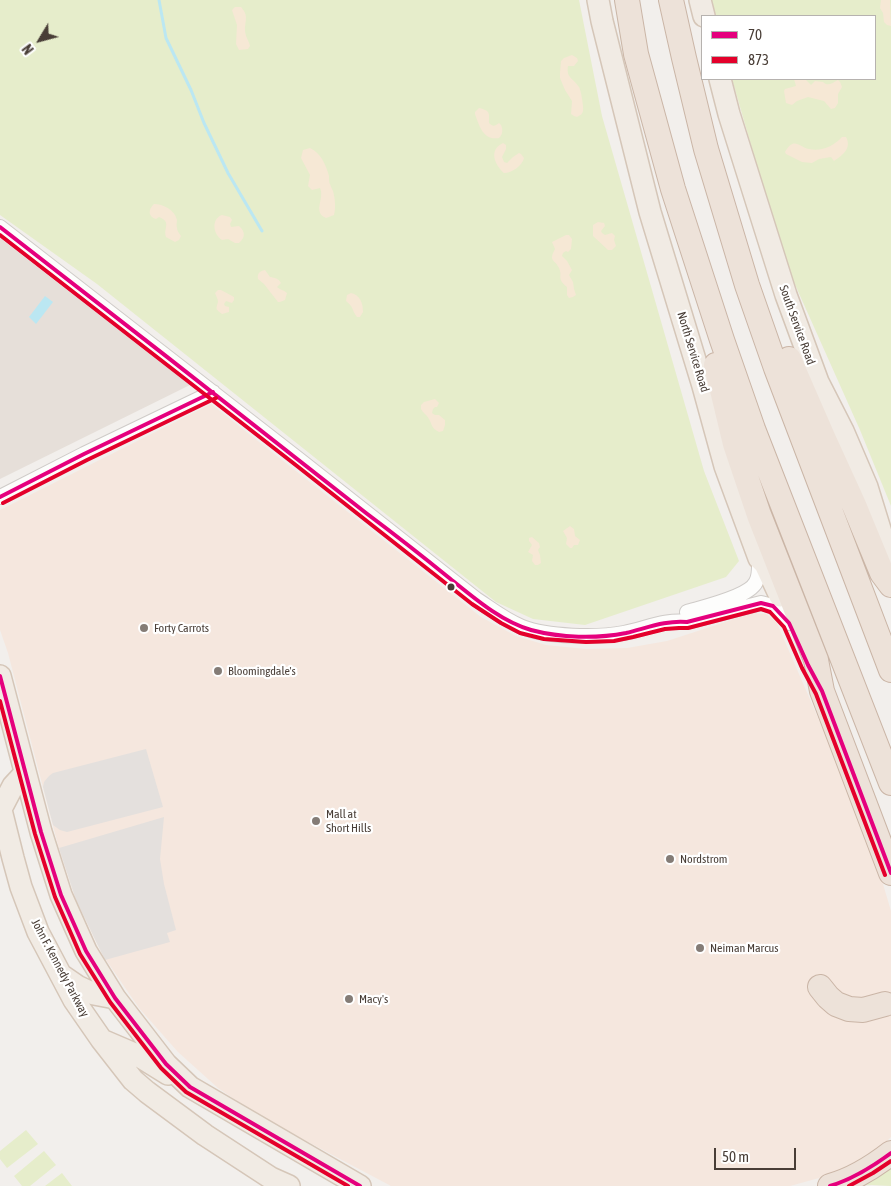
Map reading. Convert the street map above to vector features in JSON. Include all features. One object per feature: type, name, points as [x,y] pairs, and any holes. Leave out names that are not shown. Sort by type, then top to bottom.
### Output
[{"type":"highway","points":[[627,0],[636,54],[673,189],[732,372],[891,783]]},
{"type":"highway","points":[[671,0],[706,149],[747,285],[776,368],[891,670]]},
{"type":"highway","points":[[734,239],[758,280],[823,437],[882,572],[891,585]]},
{"type":"highway","points":[[702,280],[717,369],[735,444],[759,515],[816,660],[822,691],[891,873]]},
{"type":"highway","points":[[820,987],[836,1004],[849,1009],[863,1010],[888,1001]]},
{"type":"highway","points":[[828,1019],[854,1019],[868,1015],[888,1001]]},
{"type":"highway","points":[[830,1186],[851,1178],[891,1153]]},
{"type":"main road","name":"North Service Road","points":[[598,0],[650,212],[703,386],[725,466],[759,558],[765,564],[788,615],[789,623],[822,691]]},
{"type":"main road","points":[[700,0],[704,15]]},
{"type":"main road","name":"South Service Road","points":[[720,80],[729,114],[786,295],[818,382],[843,431],[867,487],[891,565]]},
{"type":"main road","points":[[0,676],[40,832],[61,895],[86,951],[115,998],[166,1064],[190,1087]]},
{"type":"main road","points":[[0,747],[14,725]]},
{"type":"main road","points":[[1,808],[13,786],[25,773]]},
{"type":"main road","name":"John F. Kennedy Parkway","points":[[1,808],[13,858],[38,932],[74,1000],[101,1039],[133,1080],[147,1092],[205,1135],[271,1178],[289,1186]]},
{"type":"main road","points":[[61,975],[77,986],[94,994],[115,998]]},
{"type":"main road","points":[[101,1039],[139,1056],[357,1185]]},
{"type":"main road","points":[[306,1155],[323,1179],[325,1186]]},
{"type":"street","points":[[0,227],[476,599],[510,622],[533,630],[555,634],[601,636],[623,634],[677,620],[686,613],[732,598],[752,589],[759,573],[759,558]]},
{"type":"street","points":[[0,497],[213,392]]},
{"type":"street","points":[[677,620],[687,622],[761,603],[773,606],[789,623]]},
{"type":"shaded area","points":[[0,238],[190,385],[0,479]]},
{"type":"shaded area","points":[[211,404],[481,617],[516,636],[546,645],[586,649],[627,648],[667,641],[753,613],[766,614],[776,621],[832,750],[883,884],[891,911],[891,1137],[882,1146],[861,1161],[830,1175],[790,1186],[391,1186],[259,1116],[218,1088],[178,1052],[139,1008],[102,954],[76,900],[58,845],[8,653],[0,630],[0,510]]},
{"type":"shaded area","points":[[146,749],[163,807],[67,832],[53,825],[43,787],[44,782],[49,776],[53,773]]},
{"type":"shaded area","points":[[164,817],[160,859],[164,884],[176,930],[167,933],[170,942],[105,960],[76,900],[59,848]]},
{"type":"green space","points":[[0,0],[579,0],[602,116],[704,471],[739,561],[726,577],[585,625],[533,619],[496,602],[97,284],[0,215]]},
{"type":"green space","points":[[711,0],[891,0],[891,506],[860,430],[793,280],[765,194],[732,80],[876,80],[876,15],[715,15]]},
{"type":"green space","points":[[26,1130],[38,1144],[7,1168],[0,1159],[0,1151]]},
{"type":"green space","points":[[44,1151],[56,1165],[30,1186],[22,1186],[14,1176]]},
{"type":"green space","points":[[891,1161],[891,1186],[845,1186]]},
{"type":"green space","points":[[62,1173],[72,1186],[45,1186]]},
{"type":"sand","points":[[881,0],[890,0],[891,26],[884,22],[883,13],[880,8]]},
{"type":"sand","points":[[235,7],[241,7],[245,13],[245,32],[250,46],[248,49],[239,50],[236,44],[237,25],[232,10]]},
{"type":"sand","points":[[572,55],[578,61],[574,66],[568,66],[568,73],[570,78],[579,87],[583,106],[582,113],[577,117],[571,114],[572,101],[560,78],[561,61]]},
{"type":"sand","points":[[794,80],[806,80],[811,85],[815,81],[828,84],[838,80],[842,87],[838,94],[838,103],[835,108],[831,109],[824,101],[808,97],[792,105],[786,103],[785,89],[796,86]]},
{"type":"sand","points":[[479,108],[486,110],[490,124],[494,126],[499,123],[501,125],[502,132],[499,138],[489,137],[482,131],[475,114]]},
{"type":"sand","points":[[842,137],[846,137],[848,141],[847,148],[834,161],[831,157],[819,159],[812,163],[802,162],[785,152],[794,143],[809,149],[823,149],[831,146]]},
{"type":"sand","points":[[503,143],[506,145],[502,157],[504,162],[507,163],[519,153],[524,158],[516,168],[504,173],[494,158],[494,153],[498,146]]},
{"type":"sand","points":[[310,148],[320,156],[325,164],[334,194],[334,215],[326,218],[319,209],[320,188],[312,190],[308,186],[310,175],[301,158],[303,150]]},
{"type":"sand","points":[[154,204],[165,206],[174,213],[177,220],[177,230],[181,236],[179,240],[175,242],[166,237],[166,223],[163,219],[151,217],[150,210]]},
{"type":"sand","points":[[222,215],[230,217],[232,220],[231,227],[239,226],[243,230],[243,239],[239,243],[228,239],[222,240],[215,231],[216,220]]},
{"type":"sand","points":[[598,222],[604,223],[605,226],[601,231],[602,233],[605,235],[612,233],[615,236],[616,246],[612,250],[608,250],[593,236],[593,225]]},
{"type":"sand","points":[[569,235],[572,239],[571,249],[563,253],[562,256],[572,270],[569,275],[576,295],[569,298],[567,287],[561,279],[559,268],[552,258],[555,249],[552,242]]},
{"type":"sand","points":[[265,270],[270,277],[278,279],[281,283],[277,287],[287,293],[285,300],[278,302],[258,279],[259,273]]},
{"type":"sand","points":[[218,290],[234,297],[232,303],[226,301],[224,304],[229,307],[229,312],[222,314],[217,310],[218,301],[215,293]]},
{"type":"sand","points":[[351,293],[357,296],[362,303],[363,312],[360,317],[357,317],[346,301],[347,295]]},
{"type":"sand","points":[[435,399],[439,403],[432,413],[439,415],[445,420],[443,431],[439,432],[433,428],[421,409],[421,405],[424,402]]},
{"type":"sand","points":[[570,526],[574,529],[575,536],[580,540],[578,545],[574,545],[572,548],[566,544],[567,538],[563,531]]},
{"type":"sand","points":[[532,537],[539,543],[540,547],[538,550],[541,563],[538,565],[535,565],[532,561],[533,555],[528,552],[532,545],[529,538]]},
{"type":"water","points":[[45,296],[53,302],[36,324],[29,317]]},
{"type":"waterway","points":[[159,0],[166,38],[228,173],[262,231]]},
{"type":"transit line","name":"70","points":[[0,227],[477,600],[508,621],[531,630],[554,635],[603,636],[626,633],[664,623],[687,622],[761,603],[773,606],[789,623],[822,691],[891,873]]},
{"type":"transit line","name":"873","points":[[0,235],[472,604],[520,633],[544,639],[586,642],[614,641],[665,629],[688,628],[761,609],[770,612],[784,627],[816,694],[885,875]]},
{"type":"transit line","name":"70","points":[[0,497],[213,392]]},
{"type":"transit line","name":"873","points":[[3,503],[216,398]]},
{"type":"transit line","name":"70","points":[[0,676],[41,832],[61,895],[86,951],[115,998],[166,1064],[190,1087],[360,1186]]},
{"type":"transit line","name":"873","points":[[0,701],[35,834],[55,897],[80,954],[110,1002],[161,1068],[186,1092],[348,1186]]},
{"type":"transit line","name":"70","points":[[830,1186],[862,1172],[891,1153]]},
{"type":"transit line","name":"873","points":[[849,1186],[891,1161]]},
{"type":"place","name":"Forty Carrots","points":[[144,628]]},
{"type":"place","name":"Bloomingdale's","points":[[218,671]]},
{"type":"place","name":"Mall at Short Hills","points":[[316,821]]},
{"type":"place","name":"Nordstrom","points":[[670,859]]},
{"type":"place","name":"Neiman Marcus","points":[[700,948]]},
{"type":"place","name":"Macy's","points":[[349,999]]}]
